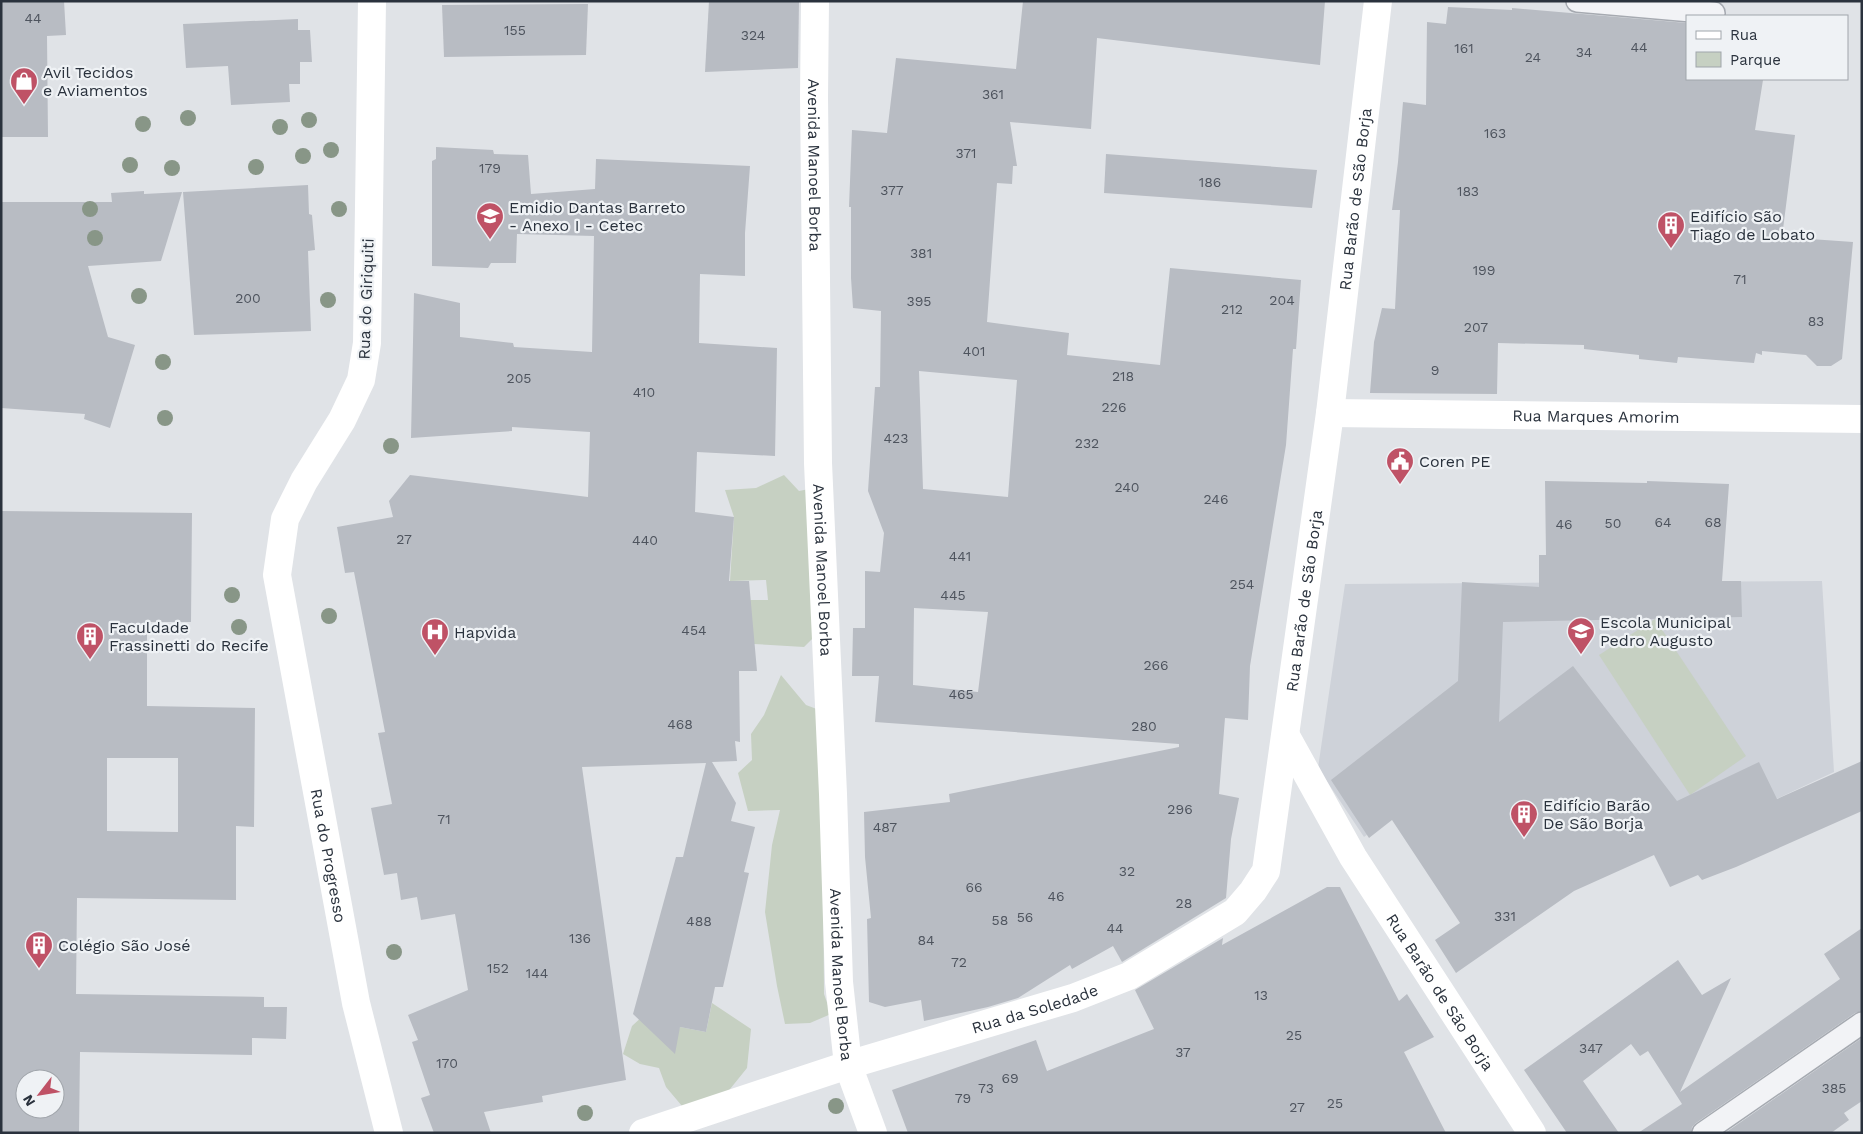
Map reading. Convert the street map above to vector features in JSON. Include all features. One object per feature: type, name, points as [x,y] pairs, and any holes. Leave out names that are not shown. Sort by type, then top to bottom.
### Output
[{"type":"street","name":"Rua do Giriquiti","points":[[277,575],[285,519],[304,481],[342,420],[361,380],[363,370],[367,343],[372,1]]},
{"type":"street","name":"Avenida Manoel Borba","points":[[815,1],[814,97],[818,463],[839,982],[848,1065],[873,1133]]},
{"type":"street","name":"Rua Barão de São Borja","points":[[1378,1],[1330,414],[1286,736],[1353,857],[1532,1133]]},
{"type":"street","name":"Rua Marques Amorim","points":[[1330,414],[1862,419]]},
{"type":"street","name":"Rua do Progresso","points":[[277,575],[356,1003],[389,1133]]},
{"type":"street","name":"Rua da Soledade","points":[[643,1133],[848,1065],[1073,998],[1129,976],[1234,912],[1253,891],[1266,872],[1286,736]]},
{"type":"lane","points":[[1577,1],[1714,13]]},
{"type":"lane","points":[[1703,1133],[1862,1023]]},
{"type":"shaded area","name":"Escola Municipal Pedro Augusto","points":[[1822,581],[1834,772],[1685,842],[1480,754],[1364,837],[1318,768],[1345,584]]},
{"type":"green space","points":[[784,475],[799,491],[824,486],[819,632],[804,647],[754,644],[727,600],[768,600],[766,580],[730,581],[734,517],[725,490],[756,488]]},
{"type":"green space","points":[[1655,619],[1746,756],[1690,795],[1599,655]]},
{"type":"green space","points":[[781,675],[806,705],[822,711],[824,994],[831,1014],[810,1023],[785,1024],[765,912],[772,845],[780,810],[748,811],[738,773],[752,760],[751,734],[764,715]]},
{"type":"green space","points":[[712,1003],[751,1029],[747,1068],[726,1094],[682,1106],[666,1087],[659,1068],[640,1064],[623,1054],[632,1026],[644,1015],[669,1047],[680,1027],[706,1032]]},
{"type":"building","points":[[1,1],[64,1],[66,35],[47,36],[48,137],[1,137]]},
{"type":"building","points":[[709,1],[799,1],[798,68],[705,72]]},
{"type":"building","points":[[1023,1],[1325,1],[1320,65],[1097,38],[1091,129],[1010,122],[1017,166],[1013,166],[1012,184],[997,183],[987,322],[1069,333],[1067,355],[1160,365],[1170,268],[1301,280],[1296,349],[1293,349],[1286,445],[1250,666],[1248,720],[1225,718],[1219,794],[1239,798],[1231,839],[1226,898],[1122,962],[1113,946],[1072,969],[1070,965],[1018,998],[988,1007],[924,1021],[921,1000],[885,1007],[869,1002],[867,919],[871,918],[865,857],[864,812],[950,802],[949,794],[1179,747],[1179,744],[875,722],[879,676],[852,676],[853,628],[865,628],[865,571],[880,572],[884,533],[868,491],[875,387],[880,387],[881,311],[853,308],[851,207],[849,207],[852,130],[887,133],[896,58],[1016,69]],"holes":[[[919,371],[1017,380],[1008,497],[923,489]],[[914,608],[988,612],[978,692],[913,685]]]},
{"type":"building","points":[[588,4],[586,55],[444,57],[442,5]]},
{"type":"building","points":[[1448,7],[1512,10],[1512,8],[1686,23],[1686,80],[1763,80],[1755,130],[1795,135],[1782,237],[1853,242],[1842,359],[1831,366],[1817,366],[1806,355],[1762,351],[1762,355],[1756,353],[1754,363],[1678,357],[1677,363],[1639,359],[1639,355],[1584,349],[1584,345],[1498,343],[1497,394],[1370,393],[1374,342],[1382,308],[1395,309],[1400,210],[1392,210],[1403,102],[1426,105],[1427,22],[1446,24]]},
{"type":"building","points":[[298,19],[298,30],[310,30],[312,62],[300,62],[300,84],[289,84],[290,102],[231,105],[228,66],[186,68],[183,24]]},
{"type":"building","points":[[436,147],[493,150],[494,154],[528,155],[531,194],[595,189],[596,159],[750,166],[745,233],[745,276],[700,274],[699,343],[777,348],[775,456],[697,452],[695,512],[734,517],[729,581],[749,581],[757,671],[739,671],[740,742],[735,741],[737,761],[712,762],[736,803],[731,821],[755,827],[744,872],[749,873],[723,987],[715,987],[706,1032],[680,1027],[675,1054],[633,1014],[676,857],[683,857],[706,763],[582,767],[626,1080],[542,1096],[543,1102],[484,1112],[491,1133],[434,1133],[421,1098],[430,1095],[412,1042],[418,1040],[408,1015],[468,990],[455,914],[421,920],[417,897],[401,900],[397,873],[384,875],[371,808],[392,804],[378,733],[385,732],[354,572],[345,573],[337,527],[393,517],[389,501],[410,475],[588,497],[590,432],[512,427],[512,431],[411,438],[414,293],[460,303],[460,337],[513,343],[514,347],[592,352],[594,236],[517,234],[516,263],[491,263],[488,268],[432,266],[432,161],[436,159]]},
{"type":"building","points":[[1106,154],[1317,170],[1312,208],[1104,193]]},
{"type":"building","points":[[308,185],[309,214],[312,215],[315,250],[308,251],[311,331],[194,335],[183,192]]},
{"type":"building","points":[[144,191],[144,194],[182,192],[161,261],[88,266],[108,337],[135,345],[110,428],[84,419],[85,414],[1,408],[1,202],[112,202],[111,193]]},
{"type":"building","points":[[1545,481],[1647,483],[1647,481],[1729,484],[1722,581],[1741,581],[1742,617],[1503,622],[1499,722],[1573,666],[1677,801],[1759,762],[1777,799],[1862,761],[1862,811],[1736,867],[1702,880],[1698,875],[1670,887],[1654,855],[1574,891],[1456,973],[1435,940],[1460,923],[1392,820],[1369,838],[1331,780],[1458,681],[1462,582],[1539,587],[1539,555],[1546,555]]},
{"type":"building","points":[[1,511],[192,513],[191,622],[147,622],[147,706],[255,708],[254,827],[236,826],[236,900],[77,898],[76,994],[264,997],[264,1007],[287,1007],[286,1039],[252,1038],[252,1055],[80,1052],[79,1133],[1,1133]],"holes":[[[107,758],[178,758],[178,832],[107,831]]]},
{"type":"building","points":[[1327,887],[1340,887],[1399,1001],[1407,994],[1434,1037],[1404,1052],[1446,1133],[908,1133],[892,1090],[1036,1040],[1047,1071],[1154,1029],[1135,990],[1223,938],[1222,945]]},
{"type":"building","points":[[1862,928],[1862,1011],[1855,1013],[1696,1123],[1692,1127],[1691,1133],[1638,1133],[1682,1104],[1648,1051],[1640,1056],[1631,1044],[1583,1081],[1619,1133],[1567,1133],[1524,1070],[1678,960],[1702,995],[1731,978],[1680,1092],[1840,979],[1824,954]]},
{"type":"building","points":[[1862,1038],[1862,1101],[1844,1113],[1849,1120],[1831,1133],[1725,1133]]},
{"type":"place","name":"Avil Tecidos e Aviamentos","points":[[24,105]]},
{"type":"place","name":"Emidio Dantas Barreto - Anexo I - Cetec","points":[[490,240]]},
{"type":"place","name":"Edifício São Tiago de Lobato","points":[[1671,249]]},
{"type":"place","name":"Coren PE","points":[[1400,485]]},
{"type":"place","name":"Escola Municipal Pedro Augusto","points":[[1581,655]]},
{"type":"place","name":"Hapvida","points":[[435,656]]},
{"type":"place","name":"Faculdade Frassinetti do Recife","points":[[90,660]]},
{"type":"place","name":"Edifício Barão De São Borja","points":[[1524,838]]},
{"type":"place","name":"Colégio São José","points":[[39,969]]}]
